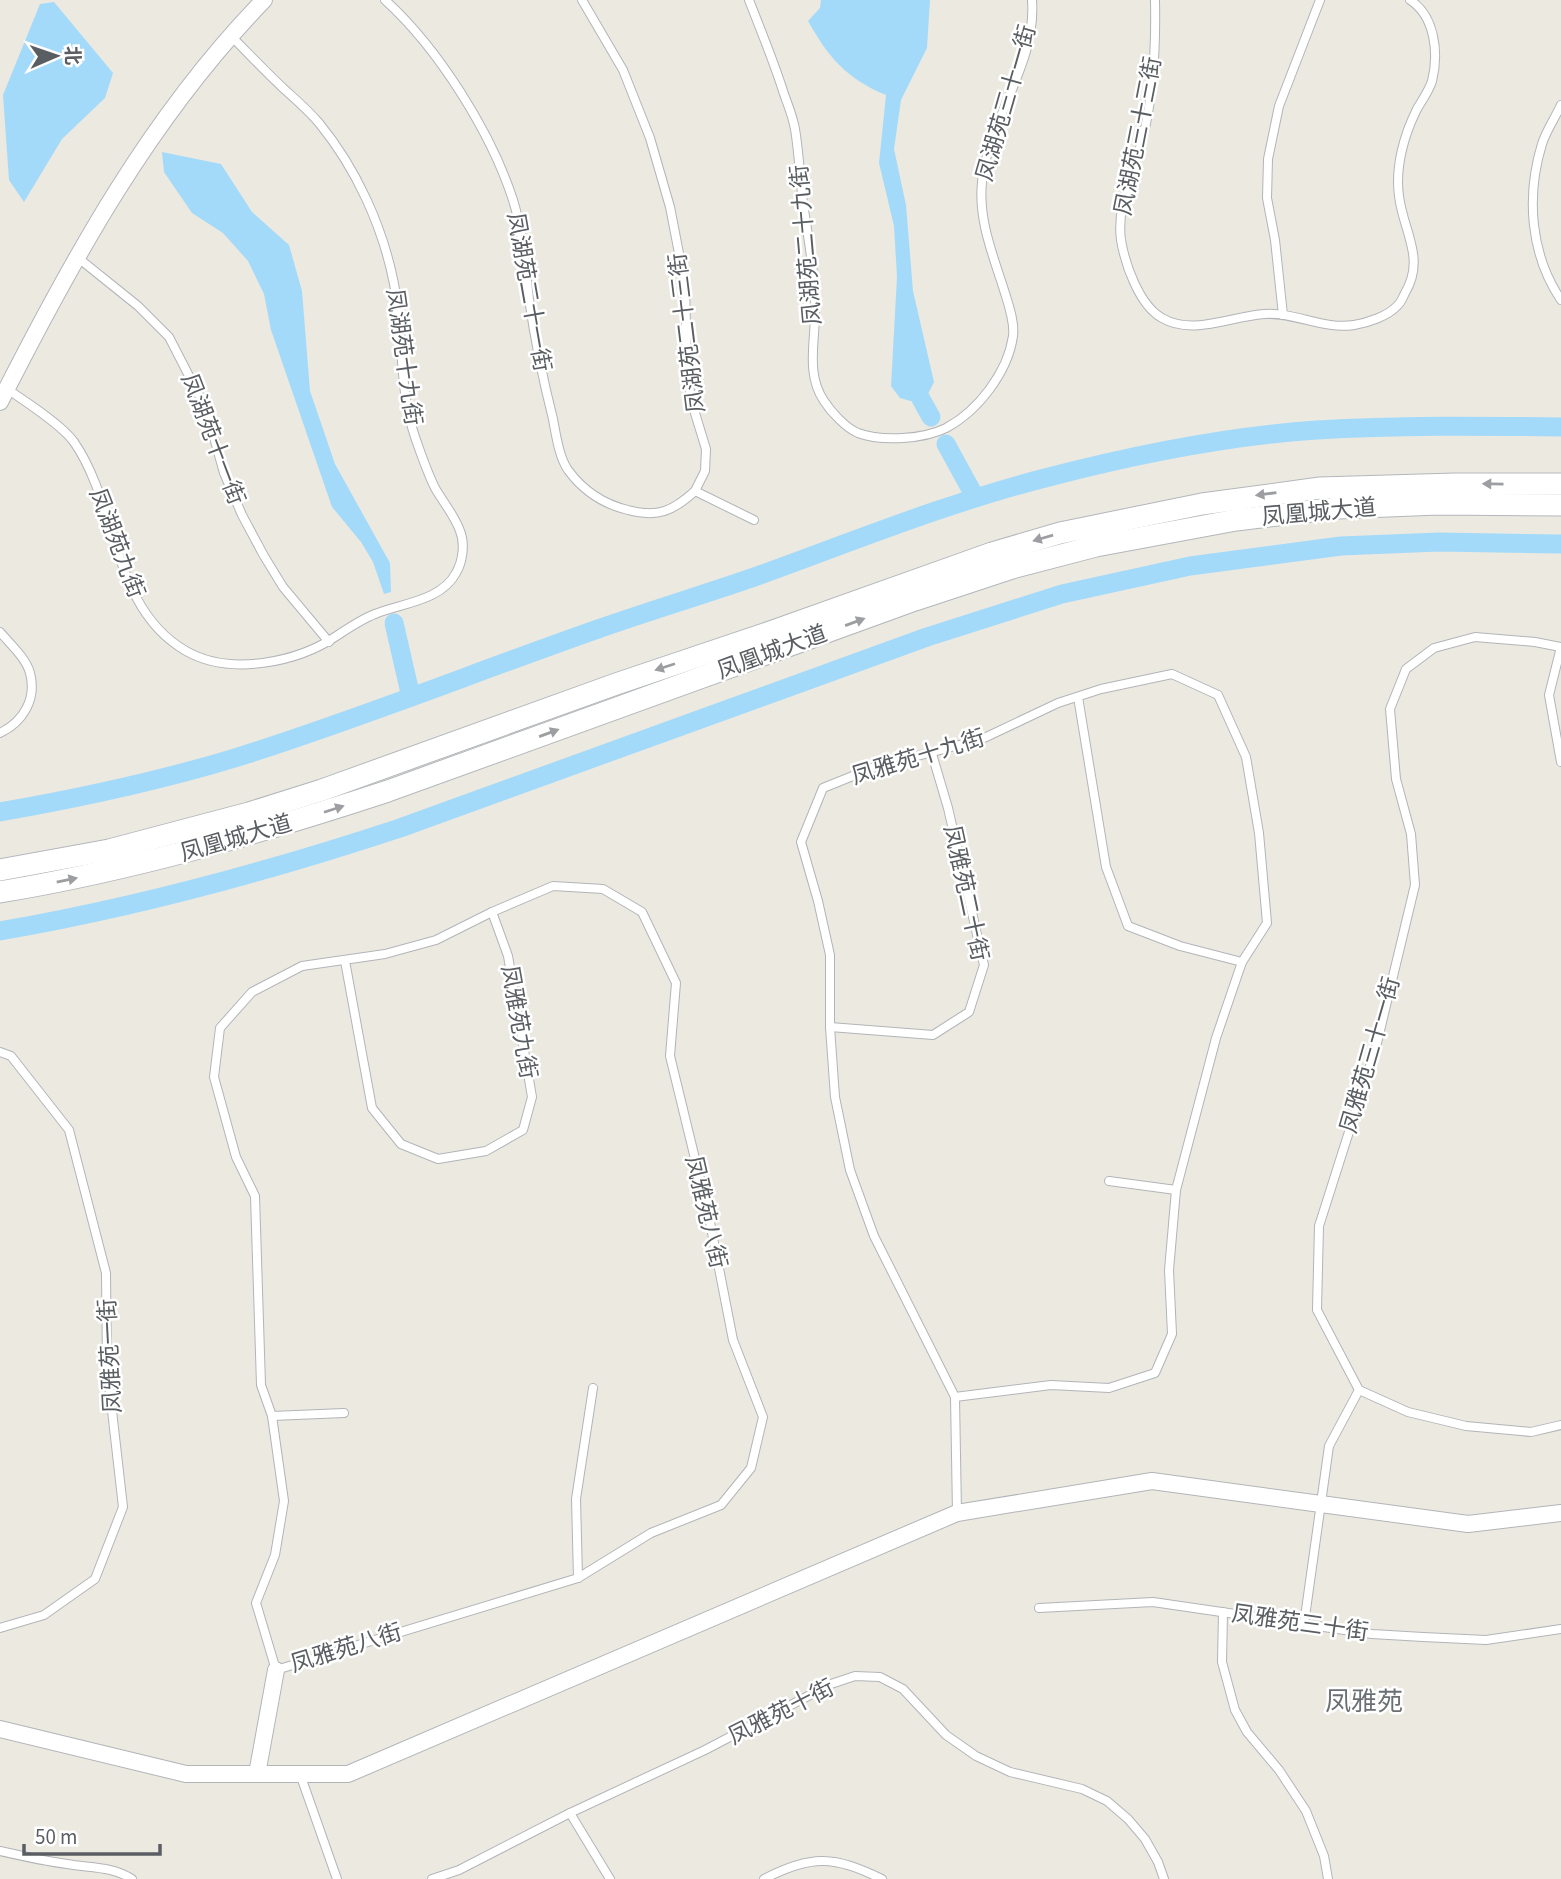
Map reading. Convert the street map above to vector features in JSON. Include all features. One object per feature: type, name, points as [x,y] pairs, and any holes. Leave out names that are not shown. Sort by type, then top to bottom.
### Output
[{"type":"main road","name":"凤凰城大道","points":[[0,870],[109,850],[250,813],[992,553],[1060,533],[1202,504],[1320,488],[1561,484]]},
{"type":"main road","name":"凤凰城大道","points":[[0,892],[125,868],[307,818],[412,783],[915,600],[1052,557],[1184,528],[1338,508],[1438,504],[1561,505]]},
{"type":"street","points":[[3,395],[75,257],[154,132],[230,36],[264,0]]},
{"type":"street","points":[[0,1729],[186,1773],[348,1774],[957,1513],[1152,1481],[1468,1524],[1561,1513]]},
{"type":"street","points":[[257,1774],[276,1670]]},
{"type":"lane","name":"凤湖苑二十一街","points":[[385,0],[423,40],[449,76],[476,120],[513,200],[524,251],[529,299],[547,398],[566,468],[585,491],[593,496],[609,505],[639,513],[660,513],[680,506],[695,491]]},
{"type":"lane","name":"凤湖苑二十三街","points":[[582,0],[629,82],[650,138],[670,207],[685,284],[687,368],[691,400],[706,449],[705,471],[695,491]]},
{"type":"lane","name":"凤湖苑二十九街","points":[[748,0],[773,60],[795,127],[815,307],[813,375],[823,400],[857,432],[880,438],[909,438],[946,428]]},
{"type":"lane","name":"凤湖苑三十一街","points":[[946,428],[971,409],[992,387],[1006,360],[1013,335],[1008,304],[988,244],[981,202],[982,180],[994,132],[1027,49],[1032,0]]},
{"type":"lane","name":"凤湖苑三十三街","points":[[1155,0],[1156,40],[1152,83],[1143,137],[1122,206],[1121,237],[1128,268],[1142,297],[1160,317],[1186,327],[1267,313],[1283,315]]},
{"type":"lane","points":[[1320,0],[1279,106],[1268,159],[1267,198],[1275,240],[1283,315],[1329,325],[1352,325],[1375,319],[1398,306],[1412,281],[1415,253],[1399,196],[1398,170],[1416,110],[1431,84],[1436,57],[1430,25],[1420,7],[1409,0]]},
{"type":"lane","name":"凤湖苑十九街","points":[[230,36],[318,121],[344,158],[365,197],[382,239],[394,282],[401,326],[406,401],[413,430],[434,486],[461,531],[463,553],[456,573],[442,590],[373,614],[329,642]]},
{"type":"lane","points":[[1561,105],[1543,141],[1533,181],[1532,220],[1541,260],[1561,300]]},
{"type":"lane","name":"凤湖苑十一街","points":[[75,257],[138,306],[169,337],[206,409],[224,473],[247,526],[283,587],[329,642]]},
{"type":"lane","name":"凤湖苑九街","points":[[3,395],[73,440],[95,484],[111,536],[142,608],[161,633],[186,651],[205,659],[246,666],[277,661],[329,642]]},
{"type":"lane","points":[[695,491],[754,520]]},
{"type":"lane","points":[[0,632],[30,671],[32,695],[22,717],[0,733]]},
{"type":"lane","name":"凤雅苑三十一街","points":[[1359,1390],[1317,1310],[1320,1226],[1376,1046],[1415,885],[1411,834],[1396,779],[1390,709],[1406,669],[1434,648],[1475,637],[1561,647]]},
{"type":"lane","points":[[1561,647],[1549,695],[1561,762]]},
{"type":"lane","name":"凤雅苑十九街","points":[[1172,674],[1218,695],[1247,757],[1259,833],[1267,923],[1242,962],[1216,1038],[1176,1190],[1169,1270],[1172,1335],[1155,1373],[1109,1388],[1051,1385],[954,1398],[874,1236],[850,1170],[835,1097],[830,1027],[830,955],[801,842],[823,788],[875,767],[982,740],[1058,703],[1078,697],[1101,689],[1172,674]]},
{"type":"lane","points":[[1078,697],[1106,867],[1128,926],[1180,946],[1242,962]]},
{"type":"lane","name":"凤雅苑二十街","points":[[830,1027],[933,1035],[969,1012],[984,965],[948,808],[932,754]]},
{"type":"lane","name":"凤雅苑八街","points":[[276,1670],[578,1577],[651,1533],[721,1505],[751,1468],[763,1417],[733,1340],[708,1212],[670,1056],[676,983],[642,912],[603,889],[553,886],[492,912]]},
{"type":"lane","points":[[276,1670],[256,1603],[275,1555],[284,1501],[272,1416],[261,1385],[255,1196],[236,1157],[214,1077],[220,1028],[252,992],[302,966],[385,954],[436,940],[492,912]]},
{"type":"lane","name":"凤雅苑九街","points":[[345,961],[372,1108],[401,1144],[438,1159],[486,1151],[523,1130],[532,1097],[508,956],[492,912]]},
{"type":"lane","name":"凤雅苑一街","points":[[0,1052],[12,1056],[69,1130],[106,1273],[107,1367],[123,1507],[95,1579],[44,1615],[0,1628]]},
{"type":"lane","points":[[1109,1181],[1176,1190]]},
{"type":"lane","points":[[578,1577],[576,1499],[593,1388]]},
{"type":"lane","points":[[1304,1624],[1329,1446],[1359,1390],[1408,1412],[1466,1426],[1531,1432],[1561,1425]]},
{"type":"lane","points":[[954,1398],[957,1513]]},
{"type":"lane","points":[[272,1416],[344,1413]]},
{"type":"lane","name":"凤雅苑三十街","points":[[1039,1608],[1153,1602],[1372,1634],[1486,1640],[1561,1629]]},
{"type":"lane","points":[[1223,1612],[1222,1662],[1235,1710],[1247,1732],[1279,1770],[1306,1811],[1324,1856],[1328,1879]]},
{"type":"lane","name":"凤雅苑十街","points":[[432,1879],[459,1870],[570,1813],[705,1750],[831,1684],[855,1676],[880,1677],[903,1689],[946,1735],[976,1756],[1010,1772],[1082,1789],[1107,1801],[1128,1819],[1145,1839],[1164,1879]]},
{"type":"lane","points":[[300,1774],[337,1879]]},
{"type":"lane","points":[[570,1813],[610,1879]]},
{"type":"lane","points":[[0,1852],[103,1868],[132,1879]]},
{"type":"lane","points":[[764,1879],[787,1867],[824,1860],[860,1868],[882,1879]]},
{"type":"water","points":[[821,0],[930,0],[927,48],[901,100],[894,149],[906,205],[913,291],[934,382],[927,396],[914,402],[900,398],[891,386],[897,277],[894,226],[879,163],[886,95],[849,74],[823,46],[808,21],[820,8]]},
{"type":"water","points":[[54,2],[113,73],[105,98],[62,139],[24,202],[9,180],[3,95],[40,4]]},
{"type":"water","points":[[162,152],[221,164],[252,212],[289,245],[302,291],[310,391],[335,464],[390,563],[391,592],[384,594],[373,562],[361,542],[332,507],[271,330],[264,294],[248,261],[223,233],[192,213],[164,172]]},
{"type":"waterway","points":[[921,399],[931,417]]},
{"type":"waterway","points":[[0,812],[120,788],[238,757],[937,511],[1008,488],[1078,470],[1146,454],[1283,433],[1347,428],[1561,427]]},
{"type":"waterway","points":[[946,444],[975,497]]},
{"type":"waterway","points":[[0,931],[153,899],[252,874],[350,844],[927,637],[1062,594],[1190,566],[1341,546],[1439,542],[1561,544]]},
{"type":"waterway","points":[[394,623],[411,697]]},
{"type":"district","name":"凤雅苑","points":[[1364,1701]]}]
